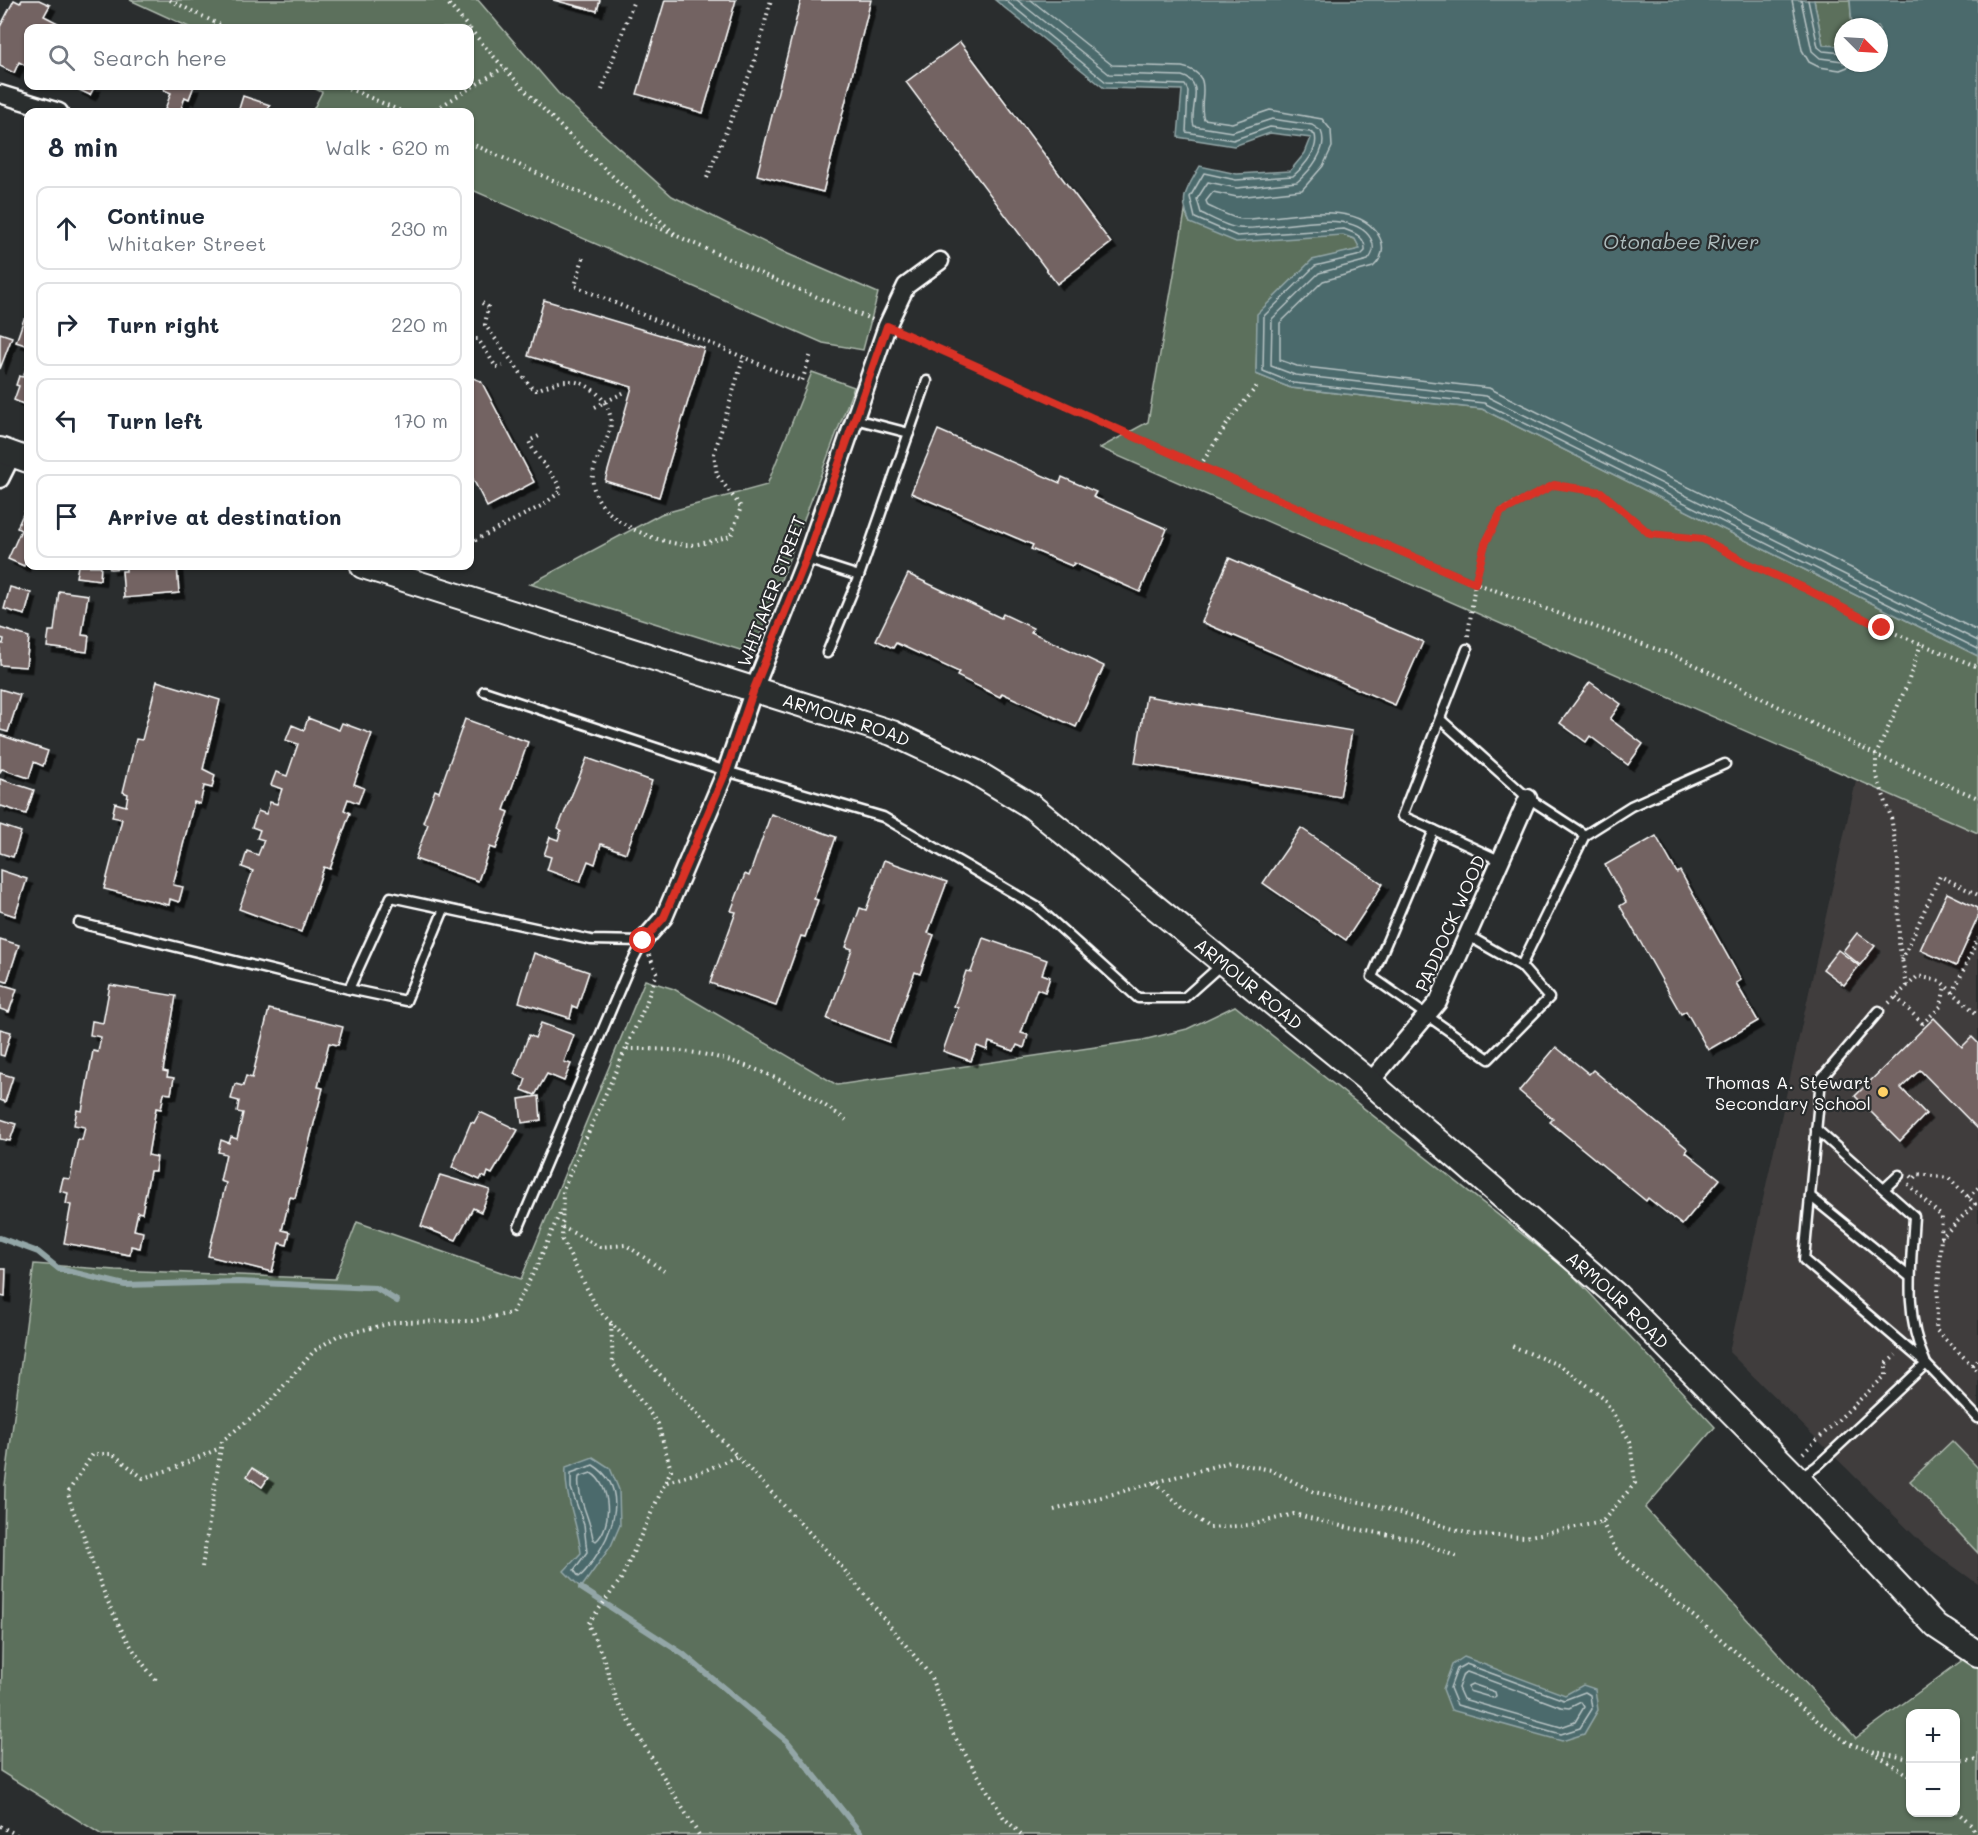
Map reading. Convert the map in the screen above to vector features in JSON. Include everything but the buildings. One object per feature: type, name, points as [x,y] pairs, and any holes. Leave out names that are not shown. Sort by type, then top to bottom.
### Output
[{"type":"main road","name":"ARMOUR ROAD","points":[[376,570],[892,733],[975,772],[1031,806],[1370,1082],[1617,1296],[1798,1479],[1936,1626],[1978,1654]]},
{"type":"street","points":[[0,94],[46,108]]},
{"type":"street","name":"WHITAKER STREET","points":[[643,941],[664,917],[726,771],[754,689],[806,559],[887,326],[906,286],[940,261]]},
{"type":"street","points":[[0,479],[13,455]]},
{"type":"street","name":"PADDOCK WOOD","points":[[1370,1082],[1438,1002],[1528,798]]},
{"type":"lane","points":[[827,653],[859,576],[927,381]]},
{"type":"lane","points":[[855,419],[909,433]]},
{"type":"lane","points":[[806,559],[859,576]]},
{"type":"lane","points":[[1467,649],[1402,816],[1499,860]]},
{"type":"lane","points":[[484,691],[726,771],[883,817],[1037,907],[1138,998],[1184,998],[1223,963]]},
{"type":"lane","points":[[1440,719],[1528,798],[1585,835]]},
{"type":"lane","points":[[1521,966],[1585,835],[1631,807],[1725,764]]},
{"type":"lane","points":[[1434,830],[1372,977],[1489,1059],[1549,998],[1521,966],[1467,935]]},
{"type":"lane","points":[[349,989],[391,897],[591,940],[643,941],[627,972],[519,1227]]},
{"type":"lane","points":[[79,923],[406,1001],[444,909]]},
{"type":"lane","points":[[1879,1011],[1821,1079],[1804,1260],[1926,1364],[1978,1418]]},
{"type":"lane","points":[[1816,1129],[1914,1216],[1910,1277],[1914,1337],[1926,1364]]},
{"type":"lane","points":[[1884,1189],[1899,1175]]},
{"type":"lane","points":[[1810,1196],[1910,1277]]},
{"type":"lane","points":[[1798,1479],[1817,1466],[1926,1364]]},
{"type":"path","points":[[170,0],[218,24]]},
{"type":"path","points":[[445,0],[465,24]]},
{"type":"path","points":[[602,90],[634,0]]},
{"type":"path","points":[[707,178],[754,63],[771,0]]},
{"type":"path","points":[[474,35],[503,68],[584,150],[678,237]]},
{"type":"path","points":[[474,86],[503,68]]},
{"type":"path","points":[[352,90],[394,108]]},
{"type":"path","points":[[438,108],[468,90]]},
{"type":"path","points":[[474,145],[1200,466],[1475,583],[1680,658],[1876,755],[1978,798]]},
{"type":"path","points":[[583,258],[575,286],[802,381],[811,354]]},
{"type":"path","points":[[482,303],[488,307],[485,325],[531,387],[536,390],[567,381],[592,388],[608,406],[610,431],[594,465],[593,486],[608,513],[652,539],[688,545],[731,536],[741,507],[717,476],[714,454],[744,356]]},
{"type":"path","points":[[474,339],[478,339],[496,367],[503,366]]},
{"type":"path","points":[[1200,466],[1229,421],[1257,386]]},
{"type":"path","points":[[595,407],[624,392]]},
{"type":"path","points":[[474,541],[543,505],[561,491],[555,475],[533,453],[529,441],[541,435]]},
{"type":"path","points":[[1467,649],[1475,583],[1485,544],[1501,512],[1554,485],[1601,492],[1650,534],[1703,539],[1747,563],[1921,644],[1978,667]]},
{"type":"path","points":[[1907,986],[1899,943],[1898,859],[1891,817],[1876,774],[1876,755],[1907,685],[1921,644]]},
{"type":"path","points":[[1902,961],[1940,876],[1978,895]]},
{"type":"path","points":[[1953,993],[1978,938]]},
{"type":"path","points":[[643,941],[657,973],[627,1049],[562,1189],[562,1240],[597,1308],[841,1566],[930,1675],[953,1734],[1004,1818],[1022,1835]]},
{"type":"path","points":[[1879,1011],[1918,976],[1940,981],[1978,1015]]},
{"type":"path","points":[[1896,997],[1924,1025],[1941,1006],[1945,986]]},
{"type":"path","points":[[627,1049],[683,1051],[764,1071],[819,1100],[846,1120]]},
{"type":"path","points":[[1940,1239],[1975,1204],[1949,1178],[1918,1174],[1914,1179],[1908,1173],[1902,1178],[1942,1217],[1940,1239],[1936,1330],[1978,1371]]},
{"type":"path","points":[[1968,1197],[1978,1188]]},
{"type":"path","points":[[202,1567],[222,1441],[267,1405],[314,1351],[337,1336],[396,1322],[472,1321],[512,1313],[536,1268],[562,1207]]},
{"type":"path","points":[[562,1227],[600,1247],[626,1245],[664,1271]]},
{"type":"path","points":[[1914,1337],[1930,1321],[1936,1320]]},
{"type":"path","points":[[611,1322],[613,1364],[658,1424],[671,1470],[621,1580],[588,1624],[603,1657],[617,1701],[699,1835]]},
{"type":"path","points":[[1054,1510],[1230,1462],[1271,1470],[1314,1492],[1374,1505],[1473,1535],[1525,1537],[1602,1522],[1635,1483],[1630,1441],[1603,1397],[1561,1366],[1512,1346]]},
{"type":"path","points":[[1803,1453],[1886,1376],[1886,1364],[1905,1346]]},
{"type":"path","points":[[1972,1365],[1978,1360]]},
{"type":"path","points":[[156,1680],[133,1653],[101,1589],[84,1537],[72,1513],[68,1492],[93,1454],[113,1454],[143,1478],[172,1469],[221,1448]]},
{"type":"path","points":[[666,1482],[704,1471],[737,1456]]},
{"type":"path","points":[[1155,1482],[1186,1511],[1210,1528],[1251,1525],[1294,1514],[1349,1528],[1415,1539],[1457,1557]]},
{"type":"path","points":[[1602,1522],[1617,1552],[1819,1722],[1848,1743],[1871,1751],[1906,1758]]},
{"type":"path","points":[[1871,1751],[1906,1773]]},
{"type":"path","points":[[1960,1761],[1978,1759]]},
{"type":"path","points":[[1960,1814],[1971,1824],[1976,1835]]},
{"type":"path","points":[[0,1826],[17,1835]]},
{"type":"shaded area","name":"Thomas A. Stewart Secondary School","points":[[1856,781],[1978,833],[1978,1584],[1924,1545],[1729,1352]]},
{"type":"green space","points":[[130,0],[478,0],[558,93],[672,196],[788,254],[878,293],[863,350],[823,343],[474,191],[474,108],[314,108],[322,92],[318,90],[474,90],[474,24],[182,24]]},
{"type":"green space","points":[[1814,0],[1850,0],[1851,18],[1834,18],[1834,47],[1823,45]]},
{"type":"green space","points":[[1185,212],[1190,223],[1343,235],[1355,239],[1361,249],[1312,261],[1258,314],[1256,374],[1291,388],[1482,409],[1978,656],[1978,833],[1100,448],[1148,422]]},
{"type":"green space","points":[[812,372],[854,387],[753,654],[530,584],[661,514],[767,485]]},
{"type":"green space","points":[[645,980],[674,989],[837,1085],[1143,1040],[1187,1029],[1235,1006],[1569,1271],[1715,1427],[1645,1508],[1856,1738],[1964,1659],[1978,1664],[1978,1835],[102,1835],[0,1771],[5,1485],[34,1264],[115,1270],[335,1279],[357,1222],[521,1279]]},
{"type":"green space","points":[[1952,1441],[1978,1468],[1978,1553],[1910,1481]]},
{"type":"water","name":"Otonabee River","points":[[995,0],[1814,0],[1823,45],[1834,46],[1834,72],[1888,72],[1888,18],[1851,18],[1850,0],[1978,0],[1978,656],[1482,409],[1291,388],[1256,374],[1257,314],[1312,260],[1360,249],[1355,239],[1343,235],[1236,242],[1190,223],[1184,200],[1200,166],[1237,174],[1290,171],[1305,153],[1311,138],[1270,133],[1234,146],[1178,137],[1182,90],[1104,88]]},
{"type":"water","points":[[593,1457],[610,1468],[619,1490],[620,1525],[611,1546],[581,1588],[564,1571],[581,1553],[567,1489],[566,1467]]},
{"type":"water","points":[[1464,1657],[1565,1695],[1583,1685],[1595,1689],[1598,1710],[1584,1734],[1562,1741],[1451,1710],[1443,1689],[1452,1665]]},
{"type":"waterway","points":[[0,1238],[38,1252],[59,1269],[125,1285],[238,1282],[376,1288],[397,1301]]},
{"type":"waterway","points":[[581,1588],[683,1654],[787,1741],[862,1835]]},
{"type":"place","name":"Thomas A. Stewart Secondary School","points":[[1883,1092]]},
{"type":"route","points":[[643,941],[664,917],[726,771],[754,689],[806,559],[887,326],[1200,466],[1475,583],[1485,544],[1501,512],[1554,485],[1601,492],[1650,534],[1703,539],[1747,563],[1804,588],[1882,628]]}]
